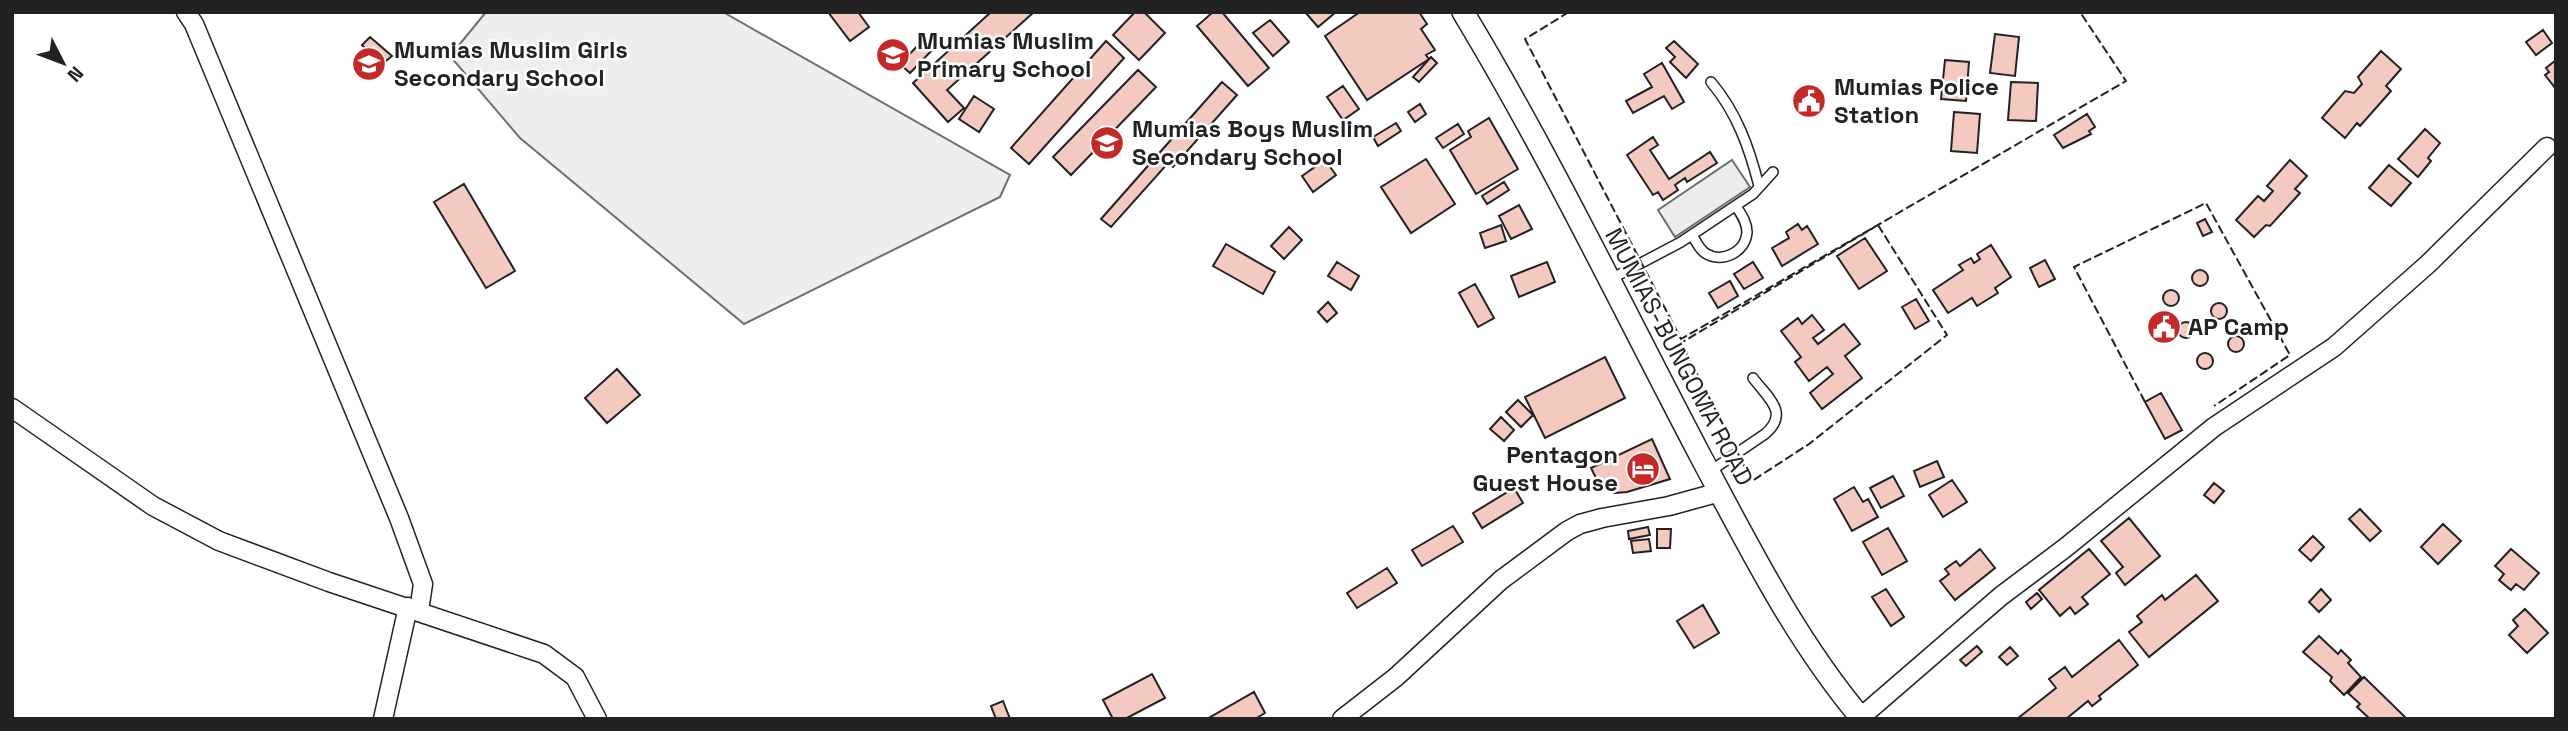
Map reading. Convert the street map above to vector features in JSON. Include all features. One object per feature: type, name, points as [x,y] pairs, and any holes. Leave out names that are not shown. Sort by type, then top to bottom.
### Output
[{"type":"street","points":[[186,12],[194,24],[399,518],[423,584],[413,609],[383,719]]},
{"type":"street","name":"MUMIAS-BUNGOMA ROAD","points":[[1463,12],[1609,280],[1720,492],[1807,644],[1861,718]]},
{"type":"street","points":[[1861,718],[2001,596],[2065,548],[2214,427],[2334,347],[2428,264],[2547,147]]},
{"type":"street","points":[[12,408],[153,506],[219,541],[544,654],[575,677],[597,719]]},
{"type":"street","points":[[1342,719],[1396,677],[1501,580],[1567,531],[1591,521],[1669,506],[1720,492]]},
{"type":"lane","points":[[1711,82],[1741,127],[1759,186]]},
{"type":"lane","points":[[1609,280],[1692,235],[1753,194],[1773,172]]},
{"type":"lane","points":[[1692,235],[1699,248],[1707,255],[1726,258],[1737,252],[1745,243],[1747,231],[1745,220],[1736,206]]},
{"type":"lane","points":[[1709,472],[1765,434],[1774,427],[1778,419],[1775,407],[1753,378]]},
{"type":"shaded area","points":[[486,12],[723,12],[1010,175],[1000,197],[744,324],[520,138],[450,56]]},
{"type":"shaded area","points":[[1732,160],[1750,187],[1675,237],[1658,210]]},
{"type":"building","points":[[828,12],[858,12],[869,27],[850,41]]},
{"type":"building","points":[[991,12],[1034,12],[947,90],[964,108],[948,122],[913,83]]},
{"type":"building","points":[[1135,12],[1144,12],[1165,33],[1139,60],[1113,35]]},
{"type":"building","points":[[1213,12],[1222,12],[1269,68],[1248,86],[1197,26]]},
{"type":"building","points":[[1305,12],[1336,12],[1318,27]]},
{"type":"building","points":[[1360,12],[1419,12],[1427,24],[1421,29],[1435,50],[1426,55],[1429,59],[1367,100],[1325,36]]},
{"type":"building","points":[[1270,20],[1289,42],[1273,56],[1253,33]]},
{"type":"building","points":[[2543,30],[2552,43],[2536,55],[2526,42]]},
{"type":"building","points":[[1995,34],[2019,37],[2015,76],[1990,73]]},
{"type":"building","points":[[927,36],[937,45],[910,73],[900,64]]},
{"type":"building","points":[[370,37],[392,56],[381,65],[362,45]]},
{"type":"building","points":[[1106,41],[1124,58],[1029,164],[1011,148]]},
{"type":"building","points":[[1674,41],[1698,64],[1686,78],[1670,62],[1675,57],[1666,48]]},
{"type":"building","points":[[2381,51],[2401,69],[2386,86],[2391,91],[2360,126],[2357,123],[2345,138],[2322,118],[2345,91],[2354,93],[2362,84],[2358,77]]},
{"type":"building","points":[[1431,57],[1437,63],[1419,82],[1413,77]]},
{"type":"building","points":[[1945,60],[1969,62],[1966,101],[1941,99]]},
{"type":"building","points":[[2556,60],[2556,89],[2545,75],[2549,72],[2546,68]]},
{"type":"building","points":[[1662,63],[1684,102],[1672,109],[1664,96],[1633,113],[1626,101],[1652,87],[1644,74]]},
{"type":"building","points":[[1138,70],[1156,87],[1071,175],[1053,157]]},
{"type":"building","points":[[1222,82],[1237,95],[1173,167],[1168,163],[1111,227],[1101,219]]},
{"type":"building","points":[[2011,82],[2038,83],[2036,121],[2008,120]]},
{"type":"building","points":[[1343,86],[1359,109],[1343,120],[1327,97]]},
{"type":"building","points":[[974,96],[994,109],[979,132],[959,119]]},
{"type":"building","points":[[1420,104],[1426,114],[1415,122],[1408,112]]},
{"type":"building","points":[[1954,112],[1980,114],[1977,153],[1951,151]]},
{"type":"building","points":[[2087,114],[2095,127],[2089,131],[2091,134],[2063,148],[2054,135]]},
{"type":"building","points":[[1489,118],[1518,169],[1476,194],[1450,150],[1471,137],[1468,131]]},
{"type":"building","points":[[1396,123],[1401,131],[1378,146],[1373,137]]},
{"type":"building","points":[[1458,124],[1464,134],[1443,148],[1436,138]]},
{"type":"building","points":[[2425,129],[2440,143],[2428,158],[2431,161],[2418,177],[2398,159]]},
{"type":"building","points":[[1653,137],[1658,145],[1650,150],[1669,179],[1710,152],[1717,163],[1687,182],[1685,178],[1675,185],[1678,190],[1663,200],[1658,192],[1653,195],[1627,155]]},
{"type":"building","points":[[1426,159],[1455,204],[1411,233],[1381,187]]},
{"type":"building","points":[[1325,160],[1336,175],[1313,192],[1302,176]]},
{"type":"building","points":[[2290,160],[2307,176],[2295,189],[2300,193],[2270,226],[2266,225],[2254,237],[2236,220],[2258,196],[2264,201],[2273,191],[2267,186]]},
{"type":"building","points":[[2389,165],[2411,183],[2391,206],[2369,188]]},
{"type":"building","points":[[1504,182],[1509,190],[1487,204],[1482,196]]},
{"type":"building","points":[[464,184],[515,271],[486,288],[434,202]]},
{"type":"building","points":[[1519,205],[1532,229],[1511,239],[1499,216]]},
{"type":"building","points":[[2205,219],[2212,232],[2203,236],[2197,223]]},
{"type":"building","points":[[1798,224],[1802,230],[1807,226],[1818,244],[1782,266],[1772,248],[1789,238],[1786,232]]},
{"type":"building","points":[[1501,225],[1506,241],[1485,248],[1480,233]]},
{"type":"building","points":[[1289,227],[1302,240],[1284,259],[1271,246]]},
{"type":"building","points":[[1865,238],[1887,271],[1859,289],[1837,256]]},
{"type":"building","points":[[1226,244],[1275,272],[1263,294],[1213,266]]},
{"type":"building","points":[[1991,245],[2011,277],[1995,288],[1998,293],[1977,306],[1972,298],[1948,313],[1933,290],[1963,270],[1959,265],[1971,258],[1974,263],[1980,259],[1977,254]]},
{"type":"building","points":[[2045,260],[2055,279],[2039,287],[2030,268]]},
{"type":"building","points":[[1337,262],[1359,276],[1351,290],[1328,276]]},
{"type":"building","points":[[1547,262],[1555,282],[1519,297],[1511,276]]},
{"type":"building","points":[[1753,262],[1763,278],[1744,289],[1734,274]]},
{"type":"building","points":[[2200,270],[2206,272],[2206,284],[2200,286],[2194,284],[2192,278],[2194,272]]},
{"type":"building","points":[[1730,281],[1738,296],[1718,308],[1709,293]]},
{"type":"building","points":[[1475,284],[1494,318],[1478,327],[1459,293]]},
{"type":"building","points":[[2171,290],[2177,292],[2177,304],[2171,306],[2165,304],[2163,298],[2165,292]]},
{"type":"building","points":[[1916,299],[1929,321],[1915,329],[1902,307]]},
{"type":"building","points":[[1328,302],[1337,313],[1327,322],[1318,312]]},
{"type":"building","points":[[2219,303],[2225,305],[2225,317],[2219,319],[2213,317],[2211,311],[2213,305]]},
{"type":"building","points":[[1812,315],[1824,330],[1813,338],[1818,344],[1844,324],[1860,344],[1845,356],[1862,378],[1822,409],[1810,393],[1833,374],[1827,367],[1809,381],[1795,362],[1801,357],[1781,331],[1798,318],[1802,324]]},
{"type":"building","points":[[2186,322],[2192,324],[2192,336],[2186,338],[2180,336],[2178,330],[2180,324]]},
{"type":"building","points":[[2236,336],[2242,338],[2242,350],[2236,352],[2230,350],[2228,344],[2230,338]]},
{"type":"building","points":[[2205,353],[2211,355],[2211,367],[2205,369],[2199,367],[2197,361],[2199,355]]},
{"type":"building","points":[[1605,357],[1625,398],[1545,438],[1525,397]]},
{"type":"building","points":[[617,369],[640,395],[607,423],[585,398]]},
{"type":"building","points":[[2161,393],[2182,430],[2165,439],[2145,402]]},
{"type":"building","points":[[1518,400],[1533,415],[1521,427],[1506,412]]},
{"type":"building","points":[[1501,417],[1514,430],[1504,441],[1490,429]]},
{"type":"building","points":[[1652,439],[1670,479],[1615,493],[1599,484],[1591,468]]},
{"type":"building","points":[[1937,461],[1944,477],[1920,487],[1914,471]]},
{"type":"building","points":[[1893,476],[1904,496],[1881,508],[1870,488]]},
{"type":"building","points":[[1952,480],[1967,502],[1943,517],[1929,495]]},
{"type":"building","points":[[2214,483],[2224,491],[2214,503],[2204,495]]},
{"type":"building","points":[[1854,487],[1863,502],[1868,499],[1878,517],[1852,531],[1834,499]]},
{"type":"building","points":[[1514,488],[1523,503],[1482,528],[1473,513]]},
{"type":"building","points":[[2360,509],[2381,531],[2370,541],[2349,519]]},
{"type":"building","points":[[2129,518],[2160,556],[2125,585],[2116,573],[2123,567],[2101,541]]},
{"type":"building","points":[[2443,524],[2461,541],[2438,564],[2421,547]]},
{"type":"building","points":[[1453,526],[1463,542],[1422,566],[1412,550]]},
{"type":"building","points":[[1648,527],[1650,535],[1629,539],[1628,531]]},
{"type":"building","points":[[1888,528],[1907,561],[1882,575],[1863,542]]},
{"type":"building","points":[[1657,529],[1671,529],[1670,548],[1657,548]]},
{"type":"building","points":[[2313,536],[2324,547],[2311,561],[2299,550]]},
{"type":"building","points":[[1649,539],[1651,551],[1633,553],[1631,541]]},
{"type":"building","points":[[1980,549],[1995,568],[1955,600],[1940,581],[1949,574],[1945,569],[1956,561],[1960,566]]},
{"type":"building","points":[[2089,549],[2110,574],[2082,597],[2088,604],[2075,614],[2070,607],[2060,616],[2039,590]]},
{"type":"building","points":[[2511,549],[2539,573],[2524,590],[2516,584],[2511,590],[2499,580],[2504,574],[2495,566]]},
{"type":"building","points":[[1387,568],[1397,583],[1357,608],[1347,593]]},
{"type":"building","points":[[2196,575],[2218,601],[2149,657],[2129,632],[2142,622],[2137,616],[2162,595],[2165,600]]},
{"type":"building","points":[[1886,589],[1904,617],[1891,626],[1872,597]]},
{"type":"building","points":[[2321,589],[2331,600],[2319,612],[2309,602]]},
{"type":"building","points":[[2037,593],[2042,599],[2031,609],[2026,602]]},
{"type":"building","points":[[1703,605],[1719,633],[1694,648],[1677,621]]},
{"type":"building","points":[[2525,609],[2548,633],[2527,653],[2509,635],[2518,626],[2513,620]]},
{"type":"building","points":[[2319,636],[2338,654],[2341,650],[2351,660],[2348,663],[2361,677],[2344,695],[2330,681],[2332,677],[2303,652]]},
{"type":"building","points":[[2119,640],[2138,665],[2099,696],[2101,699],[2092,706],[2088,701],[2066,719],[2017,719],[2056,688],[2049,679],[2065,667],[2072,677]]},
{"type":"building","points":[[1977,646],[1982,652],[1966,666],[1960,660]]},
{"type":"building","points":[[2010,647],[2018,656],[2007,665],[1999,657]]},
{"type":"building","points":[[1152,674],[1165,698],[1125,719],[1113,719],[1103,700]]},
{"type":"building","points":[[2364,677],[2405,717],[2403,719],[2370,719],[2357,707],[2360,704],[2348,693]]},
{"type":"building","points":[[1254,692],[1265,713],[1255,719],[1207,719]]},
{"type":"building","points":[[1003,701],[1010,719],[996,719],[991,706]]},
{"type":"fence","points":[[1569,12],[1525,39],[1681,339],[2126,81],[2080,12]]},
{"type":"fence","points":[[2145,402],[2074,267],[2206,203],[2290,355],[2214,406]]},
{"type":"fence","points":[[1878,225],[1947,335],[1809,444],[1752,481],[1681,343],[1878,225]]},
{"type":"place","name":"Mumias Muslim Primary School","points":[[893,55]]},
{"type":"place","name":"Mumias Muslim Girls Secondary School","points":[[369,64]]},
{"type":"place","name":"Mumias Police Station","points":[[1809,101]]},
{"type":"place","name":"Mumias Boys Muslim Secondary School","points":[[1107,143]]},
{"type":"place","name":"AP Camp","points":[[2164,327]]},
{"type":"place","name":"Pentagon Guest House","points":[[1643,469]]}]
